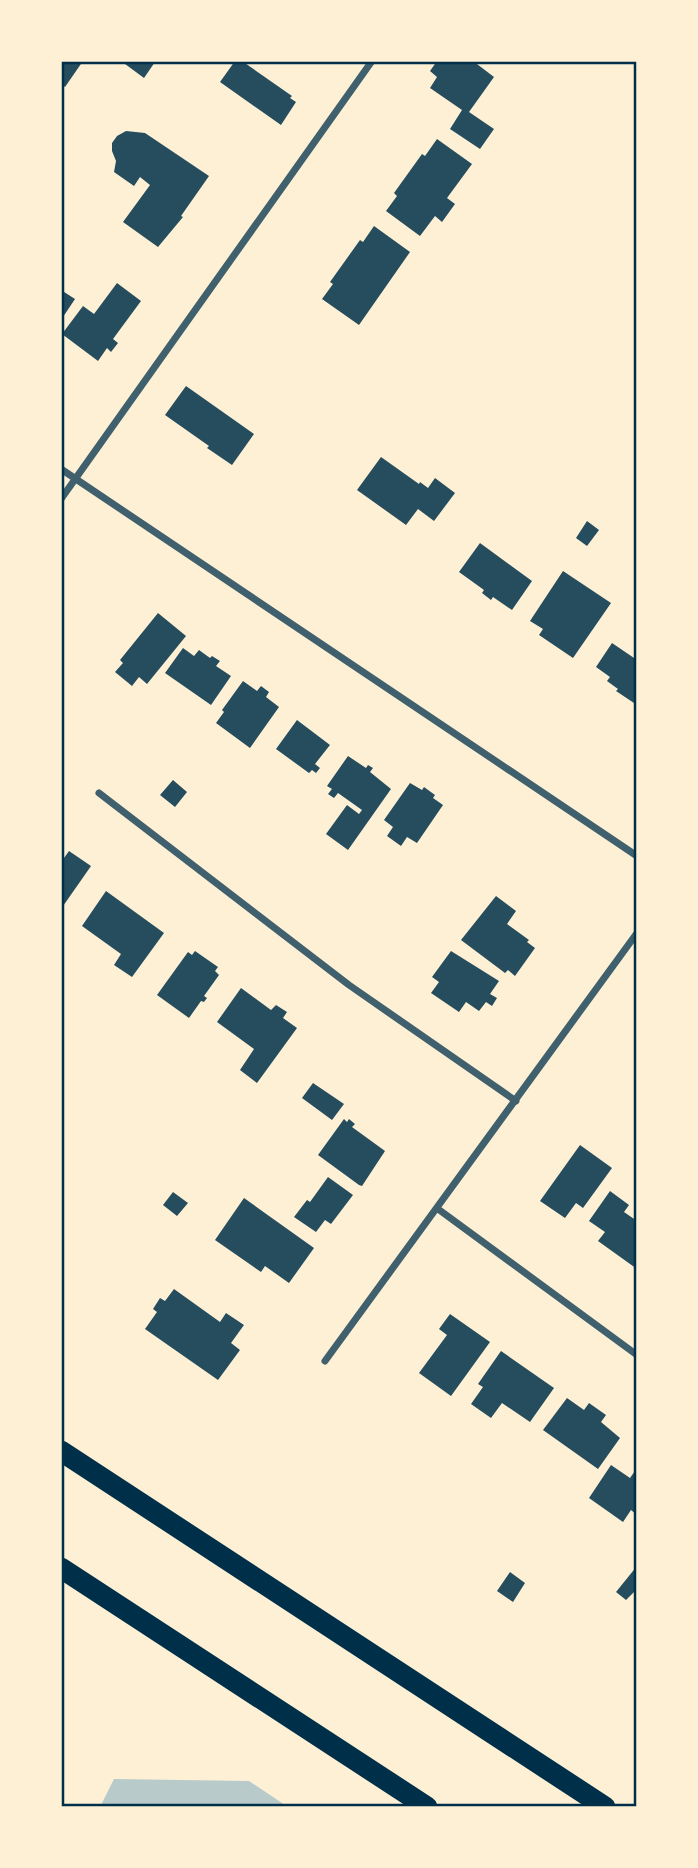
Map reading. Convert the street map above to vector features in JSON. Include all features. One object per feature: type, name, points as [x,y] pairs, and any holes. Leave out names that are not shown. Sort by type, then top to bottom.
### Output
[{"type":"highway","points":[[61,1451],[605,1807]]},
{"type":"highway","points":[[61,1568],[427,1807]]},
{"type":"street","points":[[61,499],[372,61]]},
{"type":"street","points":[[61,469],[637,856]]},
{"type":"street","points":[[99,793],[349,985],[516,1101]]},
{"type":"street","points":[[325,1361],[637,933]]},
{"type":"street","points":[[438,1209],[637,1355]]},
{"type":"shaded area","points":[[114,1779],[249,1781],[288,1807],[100,1807]]},
{"type":"building","points":[[61,61],[83,61],[65,87],[61,84]]},
{"type":"building","points":[[121,61],[153,61],[155,62],[144,78]]},
{"type":"building","points":[[235,61],[242,61],[292,96],[290,98],[296,102],[281,125],[220,82]]},
{"type":"building","points":[[437,61],[473,61],[494,77],[469,112],[494,129],[480,149],[450,129],[462,110],[430,88],[437,77],[430,71]]},
{"type":"building","points":[[126,131],[145,133],[209,176],[181,216],[183,217],[158,247],[123,222],[150,185],[140,177],[134,186],[114,172],[116,161],[112,143]]},
{"type":"building","points":[[437,139],[472,164],[447,198],[455,204],[442,222],[435,216],[420,236],[386,211],[397,196],[394,193],[422,154],[425,156]]},
{"type":"building","points":[[374,226],[410,252],[359,325],[322,299],[333,284],[330,282],[360,240],[363,242]]},
{"type":"building","points":[[117,283],[141,301],[113,339],[118,343],[111,352],[107,348],[98,361],[62,334],[83,306],[94,314]]},
{"type":"building","points":[[61,290],[75,299],[61,320]]},
{"type":"building","points":[[186,386],[254,434],[232,465],[165,415]]},
{"type":"building","points":[[381,457],[419,484],[420,482],[428,488],[435,478],[455,493],[434,521],[418,509],[406,525],[357,490]]},
{"type":"building","points":[[587,521],[599,530],[587,546],[576,538]]},
{"type":"building","points":[[480,543],[532,581],[512,610],[493,597],[491,600],[482,593],[484,590],[459,572]]},
{"type":"building","points":[[563,571],[611,603],[573,658],[539,635],[543,629],[530,621]]},
{"type":"building","points":[[158,613],[186,636],[147,684],[139,677],[132,686],[115,672],[123,663],[120,660]]},
{"type":"building","points":[[612,643],[637,660],[637,705],[616,691],[618,689],[607,681],[610,677],[596,667]]},
{"type":"building","points":[[183,648],[194,656],[199,650],[210,658],[212,656],[220,661],[216,666],[231,676],[211,705],[165,673]]},
{"type":"building","points":[[243,681],[257,691],[261,686],[269,692],[266,697],[279,707],[250,748],[216,723]]},
{"type":"building","points":[[297,720],[330,745],[315,764],[320,768],[316,773],[312,770],[309,773],[276,749]]},
{"type":"building","points":[[348,756],[366,768],[368,765],[373,768],[370,772],[391,789],[348,850],[326,834],[347,805],[359,814],[362,810],[338,793],[334,798],[328,794],[332,789],[327,786]]},
{"type":"building","points":[[173,780],[187,792],[175,807],[160,795]]},
{"type":"building","points":[[410,783],[422,790],[424,787],[443,805],[417,843],[407,837],[401,846],[387,836],[393,827],[384,820]]},
{"type":"building","points":[[69,851],[91,866],[61,909],[61,856],[64,858]]},
{"type":"building","points":[[106,891],[164,933],[132,977],[114,965],[121,954],[82,926]]},
{"type":"building","points":[[496,896],[516,911],[507,924],[529,940],[527,942],[535,948],[515,976],[508,970],[505,973],[461,940]]},
{"type":"building","points":[[195,951],[218,967],[215,971],[219,975],[204,996],[207,998],[204,1002],[201,1001],[189,1018],[157,995],[188,952],[192,955]]},
{"type":"building","points":[[451,951],[499,981],[490,994],[497,998],[492,1006],[486,1002],[479,1011],[466,1002],[459,1012],[431,993],[439,982],[432,977]]},
{"type":"building","points":[[241,988],[271,1010],[276,1005],[287,1012],[283,1018],[297,1028],[257,1083],[240,1070],[254,1049],[217,1022]]},
{"type":"building","points":[[313,1083],[344,1104],[332,1120],[302,1098]]},
{"type":"building","points":[[344,1119],[347,1122],[349,1119],[355,1124],[352,1127],[385,1151],[362,1186],[318,1155]]},
{"type":"building","points":[[580,1145],[612,1168],[583,1208],[576,1203],[565,1218],[540,1201]]},
{"type":"building","points":[[328,1177],[353,1195],[331,1224],[325,1220],[316,1232],[294,1217],[307,1200],[310,1202]]},
{"type":"building","points":[[610,1191],[629,1205],[624,1212],[637,1221],[637,1269],[598,1241],[605,1232],[589,1221]]},
{"type":"building","points":[[173,1192],[188,1203],[177,1216],[163,1205]]},
{"type":"building","points":[[244,1198],[314,1248],[289,1283],[265,1266],[261,1272],[215,1240]]},
{"type":"building","points":[[174,1289],[220,1322],[226,1313],[244,1325],[231,1343],[240,1350],[218,1380],[145,1329],[157,1312],[153,1309],[160,1298],[165,1301]]},
{"type":"building","points":[[450,1314],[490,1342],[451,1396],[419,1373],[447,1335],[439,1329]]},
{"type":"building","points":[[501,1351],[554,1388],[530,1422],[502,1403],[491,1418],[471,1404],[483,1387],[478,1384]]},
{"type":"building","points":[[567,1398],[584,1410],[589,1403],[606,1415],[601,1422],[620,1438],[598,1469],[543,1430]]},
{"type":"building","points":[[611,1465],[630,1478],[637,1468],[637,1515],[631,1510],[623,1522],[589,1498]]},
{"type":"building","points":[[637,1566],[637,1589],[626,1600],[616,1592]]},
{"type":"building","points":[[510,1572],[525,1583],[513,1602],[497,1591]]}]
